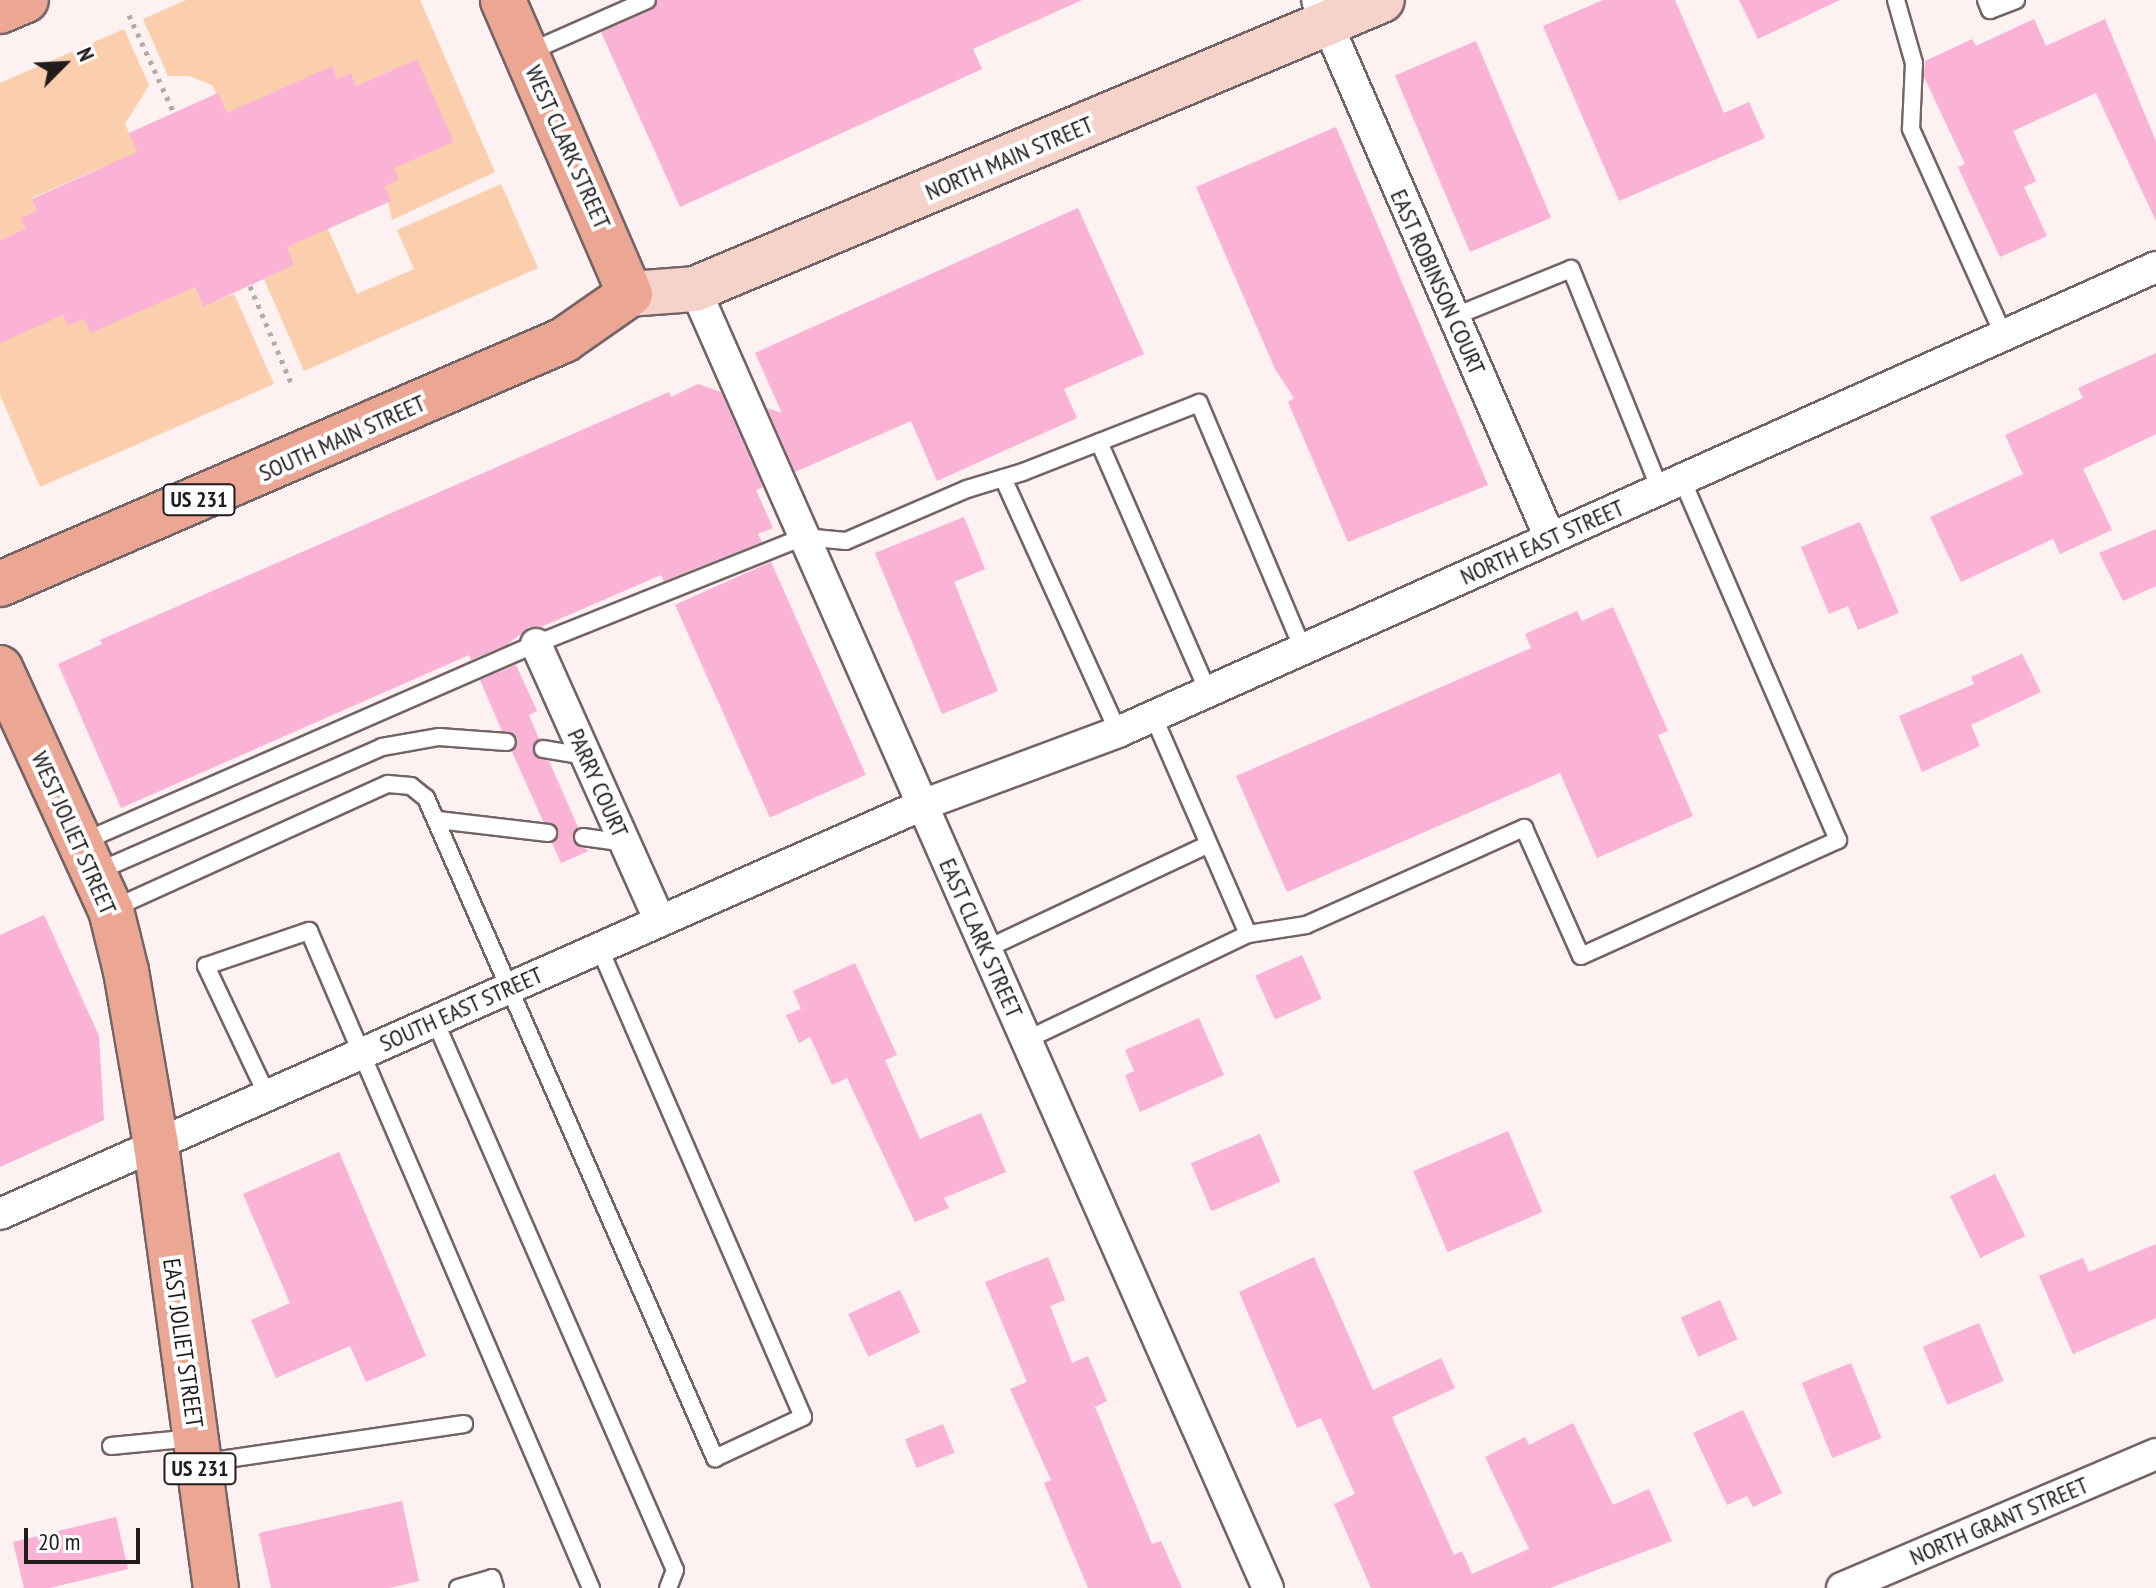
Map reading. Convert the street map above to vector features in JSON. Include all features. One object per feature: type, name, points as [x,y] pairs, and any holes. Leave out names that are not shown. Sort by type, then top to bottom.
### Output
[{"type":"main road","name":"WEST CLARK STREET","points":[[503,0],[630,294]]},
{"type":"main road","name":"NORTH MAIN STREET","points":[[630,294],[695,289],[1322,13],[1382,0]]},
{"type":"main road","name":"SOUTH MAIN STREET","points":[[0,584],[564,340],[630,294]]},
{"type":"main road","name":"WEST JOLIET STREET","points":[[0,668],[94,876],[156,1145]]},
{"type":"main road","name":"EAST JOLIET STREET","points":[[156,1145],[216,1588]]},
{"type":"street","name":"EAST ROBINSON COURT","points":[[1322,13],[1550,538]]},
{"type":"street","name":"NORTH EAST STREET","points":[[922,805],[1118,732],[2156,267]]},
{"type":"street","name":"EAST CLARK STREET","points":[[695,289],[1268,1588]]},
{"type":"street","name":"PARRY COURT","points":[[536,644],[660,921]]},
{"type":"street","name":"SOUTH EAST STREET","points":[[0,1214],[922,805]]},
{"type":"street","name":"NORTH GRANT STREET","points":[[1842,1588],[2156,1454]]},
{"type":"lane","points":[[526,54],[647,0]]},
{"type":"lane","points":[[1896,0],[1914,63],[1911,129],[2004,336]]},
{"type":"lane","points":[[1986,0],[1990,10],[2016,0]]},
{"type":"lane","points":[[1026,1040],[1248,934],[1306,925],[1524,828],[1581,956],[1838,840],[1571,269],[1453,317]]},
{"type":"lane","points":[[94,876],[536,644],[804,537],[846,541],[1199,403],[1303,649]]},
{"type":"lane","points":[[1099,442],[1208,692]]},
{"type":"lane","points":[[1003,478],[1118,732]]},
{"type":"lane","points":[[1153,716],[1248,934]]},
{"type":"lane","points":[[94,876],[382,747],[466,736],[507,742]]},
{"type":"lane","points":[[543,749],[585,756]]},
{"type":"lane","points":[[94,876],[388,784],[411,786],[426,798],[715,1458],[803,1417],[599,947]]},
{"type":"lane","points":[[438,820],[548,833]]},
{"type":"lane","points":[[583,837],[625,843]]},
{"type":"lane","points":[[986,949],[1209,844]]},
{"type":"lane","points":[[267,1095],[206,966],[309,931],[591,1588]]},
{"type":"lane","points":[[435,1021],[675,1570],[668,1588]]},
{"type":"lane","points":[[111,1446],[197,1451],[464,1424]]},
{"type":"lane","points":[[458,1588],[494,1583]]},
{"type":"path","points":[[129,15],[174,113]]},
{"type":"path","points":[[250,286],[292,385]]},
{"type":"shaded area","points":[[186,0],[420,0],[495,172],[392,220],[385,186],[394,168],[453,142],[417,59],[356,86],[351,73],[337,79],[332,67],[233,126],[212,85],[189,76],[168,76],[143,19]]},
{"type":"shaded area","points":[[124,29],[149,85],[125,124],[143,164],[100,168],[32,198],[37,211],[22,218],[26,229],[0,240],[0,83]]},
{"type":"shaded area","points":[[501,184],[538,268],[304,371],[264,279],[294,265],[280,233],[328,229],[357,294],[414,269],[397,230]]},
{"type":"shaded area","points":[[188,272],[203,306],[234,294],[274,384],[40,487],[0,395],[0,332],[63,315],[84,319],[90,333]]},
{"type":"building","points":[[658,0],[1082,0],[973,49],[982,69],[680,207],[601,32],[651,10]]},
{"type":"building","points":[[1603,0],[1675,0],[1724,113],[1749,102],[1765,138],[1619,201],[1543,26]]},
{"type":"building","points":[[1739,0],[1840,0],[1758,39]]},
{"type":"building","points":[[2034,19],[2046,46],[2105,19],[2156,141],[2156,221],[2096,93],[2013,131],[2036,181],[2024,187],[2047,236],[2000,257],[1958,167],[1965,164],[1924,77],[1925,61],[1972,39],[1976,46]]},
{"type":"building","points":[[1476,41],[1551,218],[1470,252],[1395,75]]},
{"type":"building","points":[[417,59],[454,142],[394,168],[399,180],[385,186],[391,201],[287,247],[294,265],[203,307],[195,287],[90,333],[84,319],[68,326],[63,315],[0,343],[0,240],[26,229],[21,218],[37,211],[32,199],[137,152],[129,133],[218,93],[227,113],[332,66],[337,79],[351,73],[356,86]]},
{"type":"building","points":[[1336,127],[1488,485],[1348,542],[1288,402],[1294,398],[1275,369],[1196,187]]},
{"type":"building","points":[[1078,208],[1144,354],[1064,389],[1077,418],[937,481],[911,421],[795,472],[767,408],[782,413],[755,353]]},
{"type":"building","points":[[2156,353],[2156,434],[2083,469],[2112,530],[2060,554],[2053,539],[1961,582],[1930,517],[2023,474],[2005,435],[2083,398],[2078,388]]},
{"type":"building","points":[[698,384],[721,392],[763,487],[756,490],[773,528],[758,534],[762,542],[664,581],[661,575],[541,627],[529,627],[507,645],[471,660],[469,655],[121,808],[58,664],[102,644],[100,640],[669,392],[671,397]]},
{"type":"building","points":[[964,517],[985,569],[954,582],[998,691],[942,714],[875,553]]},
{"type":"building","points":[[1860,522],[1899,613],[1858,630],[1848,606],[1829,614],[1801,547]]},
{"type":"building","points":[[2156,529],[2156,586],[2123,601],[2099,553]]},
{"type":"building","points":[[771,562],[866,775],[770,818],[675,605]]},
{"type":"building","points":[[1613,607],[1668,731],[1658,735],[1693,816],[1597,858],[1560,773],[1287,892],[1236,776],[1531,648],[1525,634],[1577,611],[1582,621]]},
{"type":"building","points":[[2022,654],[2041,692],[1971,725],[1980,746],[1922,772],[1899,716],[1974,684],[1971,677]]},
{"type":"building","points":[[516,665],[537,711],[529,715],[539,739],[533,754],[549,761],[578,827],[573,842],[589,851],[561,863],[552,843],[558,828],[543,821],[512,752],[517,738],[502,731],[480,680]]},
{"type":"building","points":[[44,915],[99,1036],[104,1120],[0,1167],[0,935]]},
{"type":"building","points":[[1302,955],[1322,999],[1275,1020],[1255,976]]},
{"type":"building","points":[[855,963],[897,1055],[885,1060],[920,1139],[981,1113],[1006,1172],[944,1198],[949,1208],[915,1222],[847,1078],[832,1085],[810,1037],[799,1043],[786,1015],[801,1009],[793,991]]},
{"type":"building","points":[[1199,1018],[1224,1075],[1140,1112],[1125,1075],[1134,1071],[1125,1050]]},
{"type":"building","points":[[1508,1131],[1542,1212],[1448,1252],[1413,1171]]},
{"type":"building","points":[[1260,1134],[1280,1182],[1211,1211],[1191,1163]]},
{"type":"building","points":[[339,1152],[426,1356],[366,1382],[350,1346],[276,1378],[251,1320],[290,1303],[243,1194]]},
{"type":"building","points":[[1995,1174],[2025,1236],[1980,1258],[1950,1196]]},
{"type":"building","points":[[2156,1244],[2156,1318],[2073,1354],[2039,1276],[2083,1258],[2089,1272]]},
{"type":"building","points":[[1048,1257],[1065,1300],[1050,1306],[1072,1363],[1088,1356],[1107,1401],[1095,1407],[1152,1544],[1161,1541],[1182,1588],[1088,1588],[1044,1483],[1051,1480],[1010,1389],[1027,1382],[985,1282]]},
{"type":"building","points":[[1314,1257],[1373,1390],[1441,1358],[1455,1388],[1392,1417],[1454,1555],[1462,1551],[1472,1574],[1529,1549],[1485,1457],[1525,1437],[1529,1445],[1573,1423],[1613,1505],[1649,1489],[1672,1541],[1550,1588],[1371,1588],[1334,1504],[1355,1494],[1321,1418],[1297,1428],[1239,1292]]},
{"type":"building","points":[[900,1290],[920,1333],[868,1357],[848,1314]]},
{"type":"building","points":[[1720,1300],[1737,1339],[1698,1357],[1681,1317]]},
{"type":"building","points":[[1979,1323],[2004,1381],[1947,1405],[1923,1347]]},
{"type":"building","points":[[1851,1363],[1881,1438],[1832,1458],[1802,1383]]},
{"type":"building","points":[[1743,1410],[1782,1493],[1753,1507],[1747,1496],[1727,1505],[1693,1433]]},
{"type":"building","points":[[943,1424],[955,1453],[917,1468],[905,1439]]},
{"type":"building","points":[[402,1501],[419,1581],[389,1588],[271,1588],[259,1533]]},
{"type":"building","points":[[116,1517],[128,1569],[50,1588],[24,1588],[13,1542]]}]
